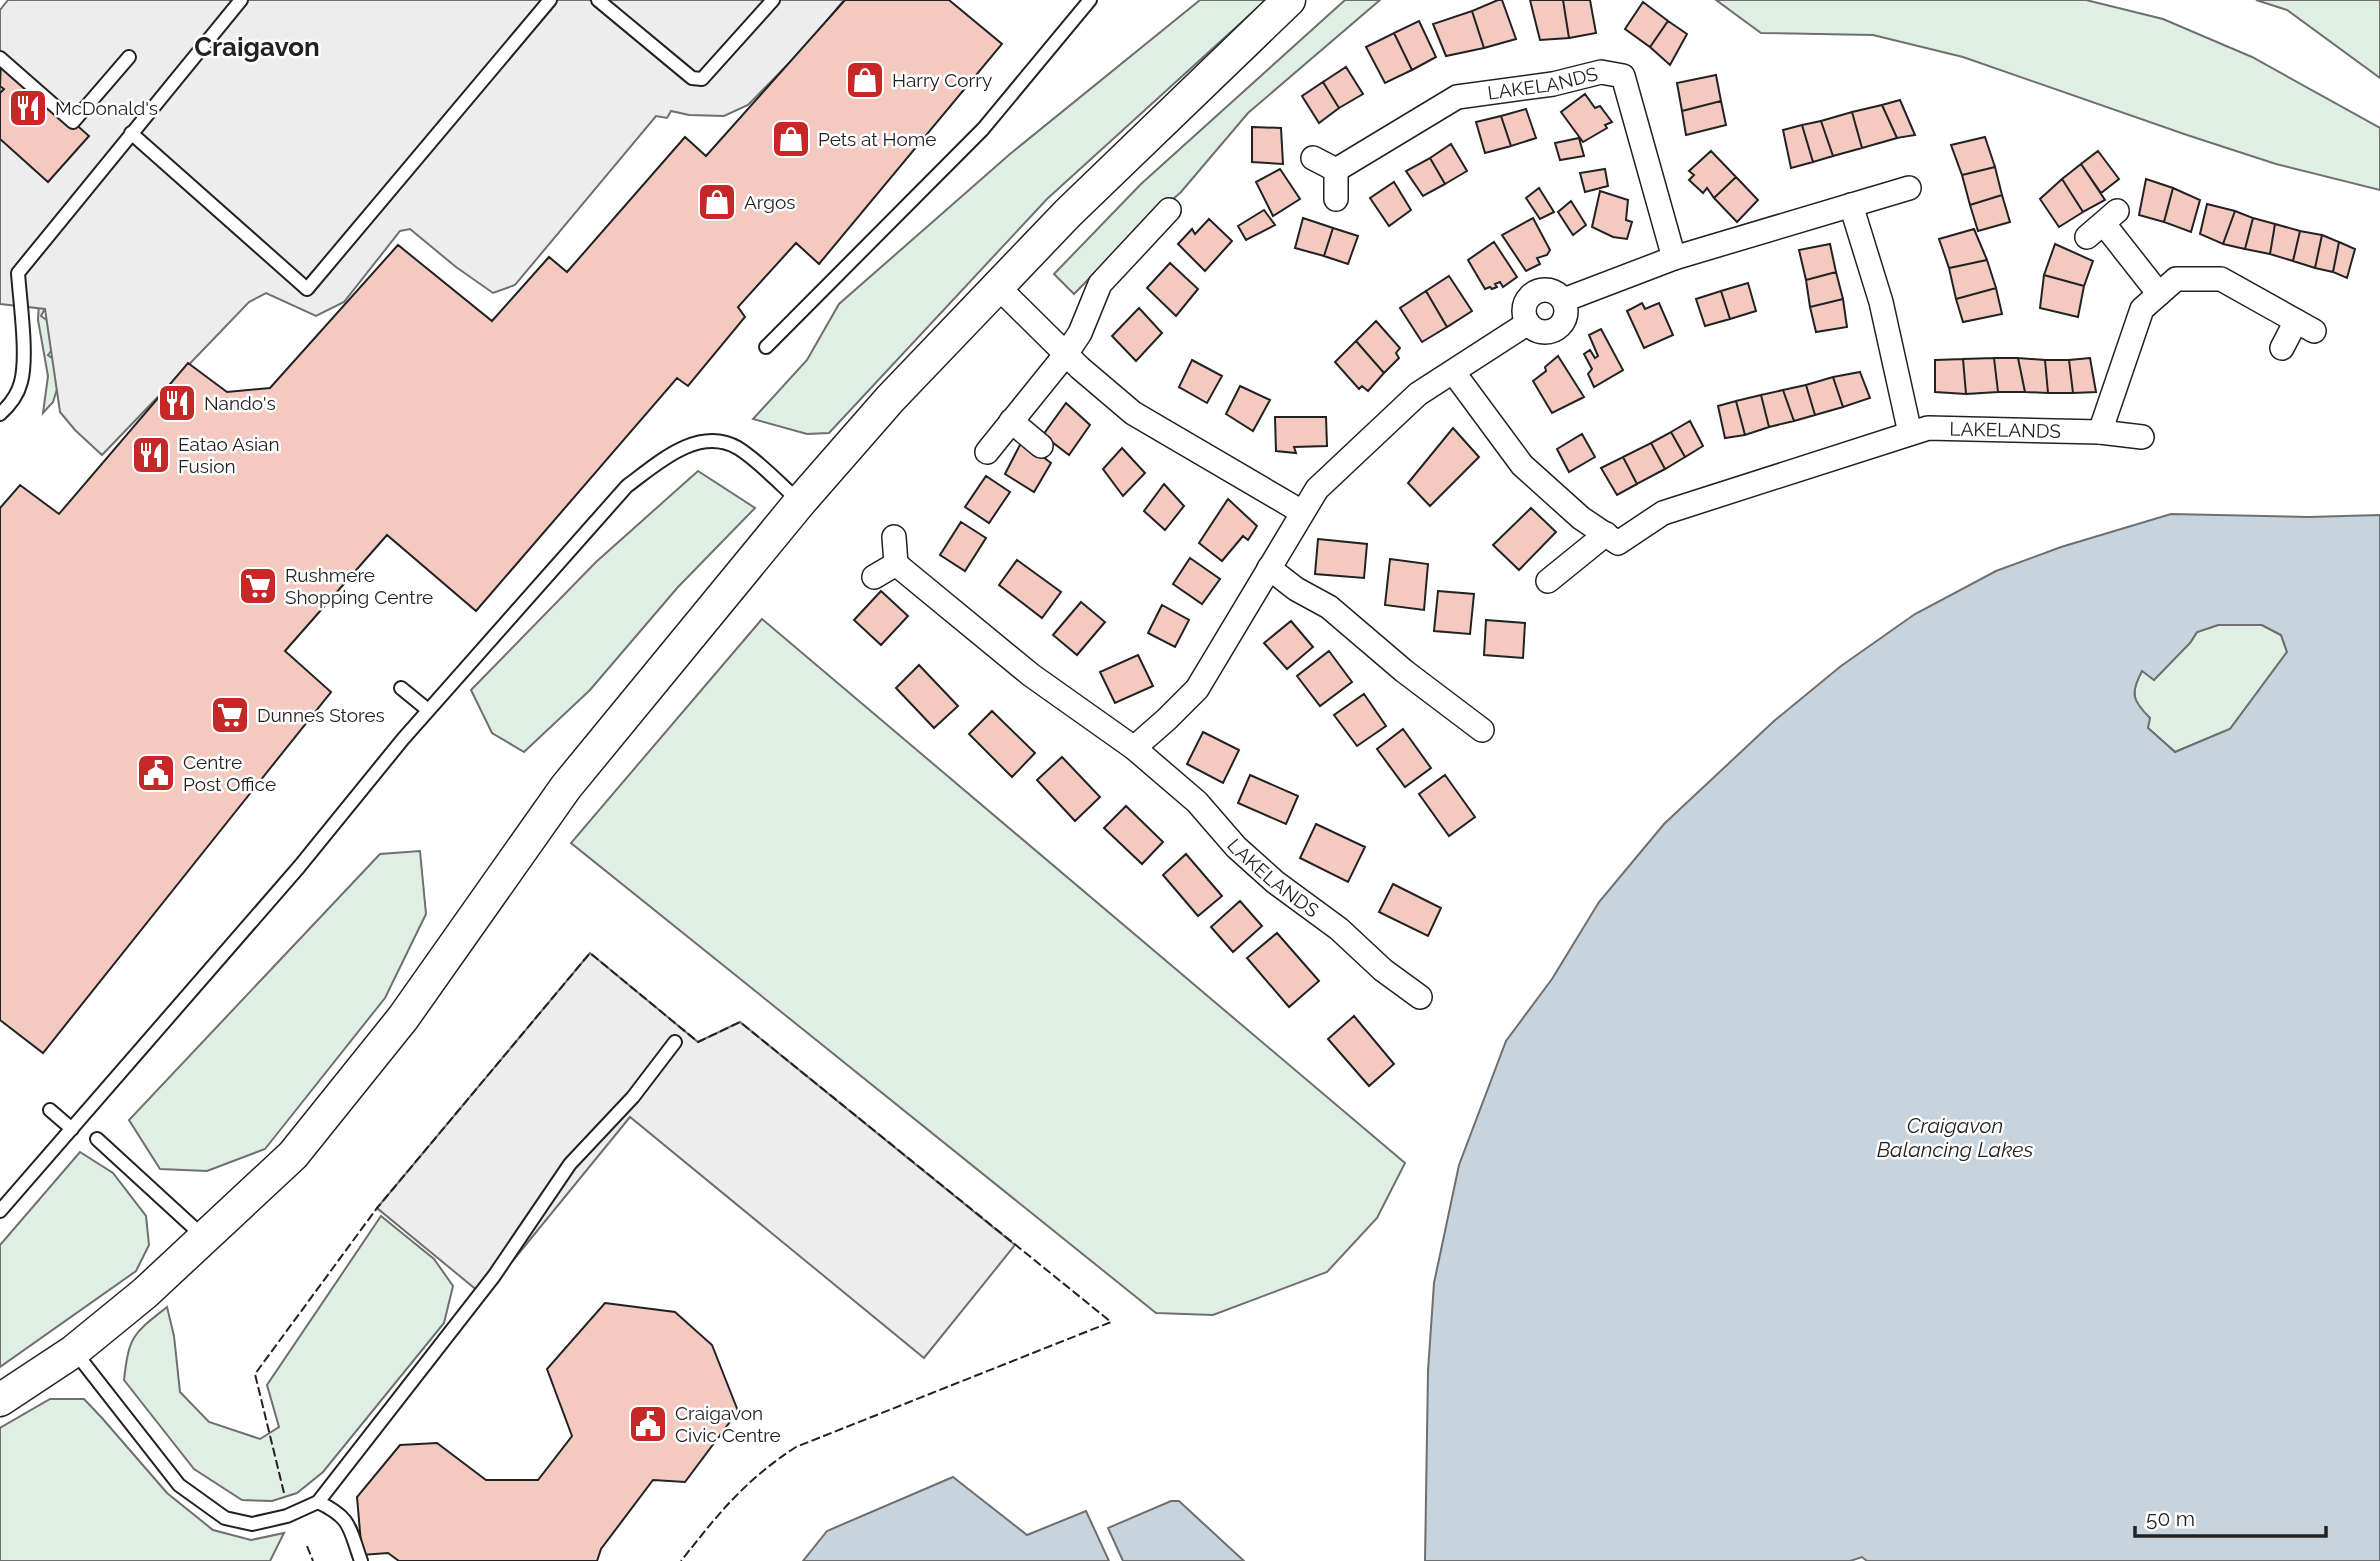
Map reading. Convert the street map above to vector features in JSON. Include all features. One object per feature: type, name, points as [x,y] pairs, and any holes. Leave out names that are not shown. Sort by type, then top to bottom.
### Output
[{"type":"street","points":[[0,1399],[75,1350],[145,1293],[293,1155],[403,1018],[566,787],[800,502],[890,399],[1068,213],[1289,0]]},
{"type":"street","name":"LAKELANDS","points":[[1336,170],[1457,96],[1553,84],[1601,72],[1623,76],[1674,258]]},
{"type":"street","points":[[1313,158],[1336,170],[1336,199]]},
{"type":"street","points":[[1134,748],[1196,689],[1317,489],[1418,394],[1528,323],[1540,331],[1554,330],[1560,326],[1566,314],[1563,300],[1674,258],[1909,188]]},
{"type":"street","points":[[1851,205],[1881,302],[1910,433]]},
{"type":"street","points":[[987,452],[1066,354],[1080,333],[1100,285],[1169,210]]},
{"type":"street","points":[[2103,224],[2159,294]]},
{"type":"street","points":[[2100,432],[2142,309],[2176,278],[2221,279],[2305,326],[2282,348]]},
{"type":"street","points":[[997,286],[1066,354],[1133,413],[1302,512]]},
{"type":"street","points":[[1454,373],[1522,464],[1581,518],[1606,534],[1548,581]]},
{"type":"street","points":[[1011,421],[1041,446]]},
{"type":"street","name":"LAKELANDS","points":[[1606,534],[1618,543],[1663,513],[1928,428],[2100,432],[2142,437]]},
{"type":"street","points":[[874,577],[896,564],[894,537]]},
{"type":"street","name":"LAKELANDS","points":[[896,564],[1031,675],[1134,748],[1197,802],[1236,848],[1275,882],[1339,929],[1384,970],[1420,997]]},
{"type":"street","points":[[1269,568],[1296,589],[1329,607],[1404,671],[1482,730]]},
{"type":"lane","points":[[0,414],[13,400],[23,376],[18,273],[241,0]]},
{"type":"lane","points":[[131,133],[307,289],[550,0]]},
{"type":"lane","points":[[598,0],[692,78],[702,79],[772,0]]},
{"type":"lane","points":[[766,347],[983,129],[1090,0]]},
{"type":"lane","points":[[0,58],[73,122],[129,57]]},
{"type":"lane","points":[[0,1211],[299,867],[428,710],[627,486],[665,458],[707,440],[725,442],[739,449],[800,502]]},
{"type":"lane","points":[[401,688],[428,710]]},
{"type":"lane","points":[[75,1350],[179,1485],[225,1518],[252,1524],[287,1516],[318,1502],[494,1276],[570,1164],[633,1097],[675,1042]]},
{"type":"lane","points":[[50,1110],[72,1129]]},
{"type":"lane","points":[[97,1139],[205,1238]]},
{"type":"lane","points":[[318,1502],[338,1511],[347,1520],[361,1561]]},
{"type":"green space","points":[[1200,0],[1266,0],[1047,199],[829,433],[807,434],[753,419],[807,360],[839,304],[1010,154]]},
{"type":"green space","points":[[1345,0],[1380,0],[1248,113],[1181,192],[1124,243],[1074,294],[1054,274],[1141,184]]},
{"type":"green space","points":[[1716,0],[2086,0],[2163,19],[2252,57],[2380,128],[2380,190],[2276,164],[1963,57],[1873,35],[1761,33]]},
{"type":"green space","points":[[2256,0],[2380,0],[2380,78],[2287,10]]},
{"type":"green space","points":[[40,285],[57,287],[41,316],[65,333],[48,355],[64,367],[53,402],[43,413],[48,376],[38,320]]},
{"type":"green space","points":[[698,471],[755,508],[678,587],[590,690],[524,752],[492,733],[471,690],[596,562]]},
{"type":"green space","points":[[762,619],[1405,1163],[1377,1218],[1327,1272],[1213,1315],[1156,1313],[571,843]]},
{"type":"green space","points":[[2218,625],[2262,625],[2281,635],[2287,652],[2230,729],[2175,752],[2148,728],[2136,705],[2134,687],[2142,670],[2154,680],[2190,643],[2197,632]]},
{"type":"green space","points":[[420,851],[426,914],[385,998],[265,1149],[207,1171],[160,1169],[129,1120],[380,854]]},
{"type":"green space","points":[[80,1152],[113,1173],[146,1216],[149,1245],[136,1271],[0,1367],[0,1245]]},
{"type":"green space","points":[[381,1216],[434,1259],[453,1286],[444,1323],[323,1472],[297,1493],[272,1501],[242,1500],[194,1469],[124,1380],[131,1344],[140,1330],[167,1307],[174,1336],[180,1392],[209,1422],[260,1439],[279,1427],[267,1385]]},
{"type":"green space","points":[[50,1399],[84,1399],[167,1493],[213,1530],[251,1540],[284,1533],[270,1561],[0,1561],[0,1428]]},
{"type":"shaded area","points":[[8,0],[844,0],[804,48],[748,105],[724,116],[689,115],[671,111],[667,118],[656,116],[515,285],[493,293],[410,229],[400,231],[344,302],[316,316],[266,293],[249,302],[102,455],[60,412],[45,309],[0,304],[0,10]]},
{"type":"shaded area","points":[[590,953],[698,1042],[740,1022],[1015,1245],[924,1358],[630,1117],[484,1296],[377,1208]]},
{"type":"water","name":"Craigavon Balancing Lakes","points":[[2171,514],[2308,517],[2380,515],[2380,1561],[1867,1561],[1862,1557],[1850,1561],[1425,1561],[1428,1371],[1434,1283],[1459,1165],[1506,1041],[1552,979],[1599,902],[1664,824],[1774,721],[1841,666],[1915,614],[1996,571],[2061,547]],"holes":[[[2218,625],[2262,625],[2281,635],[2287,652],[2230,729],[2175,752],[2148,728],[2150,718],[2136,701],[2135,691],[2142,671],[2154,680],[2190,643],[2197,632]]]},
{"type":"water","points":[[953,1477],[1027,1535],[1086,1511],[1109,1561],[803,1561],[827,1531]]},
{"type":"water","points":[[1171,1501],[1179,1501],[1244,1561],[1123,1561],[1108,1528]]},
{"type":"building","points":[[845,0],[949,0],[1002,44],[819,264],[796,243],[738,307],[745,317],[688,386],[677,378],[476,611],[387,535],[285,651],[331,692],[43,1053],[0,1020],[0,508],[20,485],[59,514],[188,363],[227,392],[270,388],[398,245],[492,321],[549,257],[567,272],[685,137],[706,156]]},
{"type":"building","points":[[1502,0],[1516,39],[1484,48],[1472,11]]},
{"type":"building","points":[[1530,0],[1563,0],[1569,38],[1540,40]]},
{"type":"building","points":[[1563,0],[1590,0],[1596,33],[1569,38]]},
{"type":"building","points":[[1643,2],[1668,21],[1650,47],[1625,29]]},
{"type":"building","points":[[1472,11],[1484,48],[1446,56],[1433,24]]},
{"type":"building","points":[[1419,21],[1436,57],[1412,70],[1394,33]]},
{"type":"building","points":[[1668,21],[1687,34],[1670,65],[1650,47]]},
{"type":"building","points":[[1394,33],[1412,70],[1385,83],[1366,47]]},
{"type":"building","name":"McDonald's","points":[[1,58],[89,136],[48,182],[0,139],[0,93],[4,89],[0,86]]},
{"type":"building","points":[[1346,67],[1363,94],[1339,108],[1323,82]]},
{"type":"building","points":[[1716,75],[1721,101],[1682,111],[1677,83]]},
{"type":"building","points":[[1323,82],[1339,108],[1319,123],[1302,96]]},
{"type":"building","points":[[1585,94],[1595,108],[1600,106],[1612,122],[1605,125],[1607,128],[1583,142],[1561,112]]},
{"type":"building","points":[[1900,100],[1915,135],[1897,138],[1882,105]]},
{"type":"building","points":[[1721,101],[1726,125],[1686,135],[1682,111]]},
{"type":"building","points":[[1882,105],[1897,138],[1862,148],[1852,112]]},
{"type":"building","points":[[1526,109],[1536,138],[1511,146],[1501,116]]},
{"type":"building","points":[[1852,112],[1862,148],[1833,156],[1821,121]]},
{"type":"building","points":[[1501,116],[1511,146],[1485,153],[1476,122]]},
{"type":"building","points":[[1821,121],[1833,156],[1813,162],[1802,125]]},
{"type":"building","points":[[1802,125],[1813,162],[1791,168],[1783,130]]},
{"type":"building","points":[[1252,127],[1281,128],[1283,164],[1252,162]]},
{"type":"building","points":[[1985,137],[1995,167],[1962,175],[1951,145]]},
{"type":"building","points":[[1579,138],[1584,156],[1560,160],[1555,143]]},
{"type":"building","points":[[1451,144],[1467,171],[1445,184],[1430,158]]},
{"type":"building","points":[[1711,151],[1736,177],[1714,198],[1707,188],[1703,193],[1689,180],[1694,175],[1689,171]]},
{"type":"building","points":[[2098,151],[2119,179],[2101,193],[2081,164]]},
{"type":"building","points":[[1430,158],[1445,184],[1423,196],[1406,171]]},
{"type":"building","points":[[2081,164],[2105,200],[2083,212],[2062,179]]},
{"type":"building","points":[[1995,167],[2002,195],[1970,205],[1962,175]]},
{"type":"building","points":[[1280,169],[1300,199],[1273,216],[1256,182]]},
{"type":"building","points":[[1605,169],[1608,186],[1585,192],[1580,173]]},
{"type":"building","points":[[1736,177],[1758,200],[1737,222],[1714,198]]},
{"type":"building","points":[[2062,179],[2083,212],[2059,227],[2040,199]]},
{"type":"building","points":[[2146,179],[2173,188],[2164,222],[2139,215]]},
{"type":"building","points":[[1394,182],[1411,210],[1389,226],[1370,198]]},
{"type":"building","points":[[1539,188],[1554,212],[1540,219],[1526,198]]},
{"type":"building","points":[[2173,188],[2200,200],[2191,232],[2164,222]]},
{"type":"building","points":[[1600,191],[1628,200],[1626,220],[1632,222],[1627,239],[1613,237],[1592,227]]},
{"type":"building","points":[[2002,195],[2010,222],[1978,231],[1970,205]]},
{"type":"building","points":[[1571,201],[1586,225],[1573,235],[1558,212]]},
{"type":"building","points":[[2207,204],[2235,211],[2223,244],[2200,234]]},
{"type":"building","points":[[1264,210],[1275,225],[1246,240],[1238,226]]},
{"type":"building","points":[[2235,211],[2253,218],[2245,249],[2223,244]]},
{"type":"building","points":[[1303,218],[1333,228],[1324,256],[1295,248]]},
{"type":"building","points":[[1533,218],[1550,250],[1547,255],[1537,258],[1540,264],[1526,271],[1502,235]]},
{"type":"building","points":[[2253,218],[2275,224],[2270,254],[2245,249]]},
{"type":"building","points":[[1209,219],[1232,241],[1205,271],[1178,244],[1192,229],[1195,234]]},
{"type":"building","points":[[2275,224],[2300,231],[2293,261],[2270,254]]},
{"type":"building","points":[[1333,228],[1358,236],[1348,264],[1324,256]]},
{"type":"building","points":[[1974,229],[1987,260],[1949,268],[1939,239]]},
{"type":"building","points":[[2300,231],[2322,235],[2315,268],[2293,261]]},
{"type":"building","points":[[2322,235],[2339,242],[2333,272],[2315,268]]},
{"type":"building","points":[[1494,242],[1517,277],[1503,287],[1500,282],[1495,284],[1497,287],[1485,289],[1468,260]]},
{"type":"building","points":[[2339,242],[2355,249],[2347,278],[2333,272]]},
{"type":"building","points":[[1830,244],[1836,272],[1806,280],[1799,250]]},
{"type":"building","points":[[2055,244],[2093,261],[2084,286],[2044,275]]},
{"type":"building","points":[[1987,260],[1996,288],[1956,299],[1949,268]]},
{"type":"building","points":[[1170,263],[1198,289],[1176,316],[1147,288]]},
{"type":"building","points":[[1836,272],[1843,299],[1810,307],[1806,280]]},
{"type":"building","points":[[2044,275],[2084,286],[2078,317],[2040,308]]},
{"type":"building","points":[[1449,276],[1472,311],[1447,327],[1426,291]]},
{"type":"building","points":[[1748,283],[1756,311],[1730,319],[1721,291]]},
{"type":"building","points":[[1996,288],[2002,314],[1963,322],[1956,299]]},
{"type":"building","points":[[1426,291],[1447,327],[1422,342],[1400,308]]},
{"type":"building","points":[[1721,291],[1730,319],[1705,326],[1696,299]]},
{"type":"building","points":[[1843,299],[1847,327],[1816,332],[1810,307]]},
{"type":"building","points":[[1642,303],[1645,309],[1659,303],[1673,335],[1644,348],[1627,311]]},
{"type":"building","points":[[1139,308],[1162,333],[1136,361],[1112,336]]},
{"type":"building","points":[[1376,321],[1400,348],[1396,353],[1399,358],[1384,373],[1356,341]]},
{"type":"building","points":[[1601,329],[1623,370],[1594,387],[1588,374],[1592,369],[1584,354],[1590,350],[1595,358],[1598,356],[1589,335]]},
{"type":"building","points":[[1356,341],[1384,373],[1368,391],[1362,386],[1359,389],[1335,362]]},
{"type":"building","points":[[1558,356],[1584,397],[1552,413],[1533,381],[1546,371],[1545,367]]},
{"type":"building","points":[[1994,358],[1998,392],[1966,394],[1963,359]]},
{"type":"building","points":[[1994,358],[2018,358],[2025,392],[1998,392]]},
{"type":"building","points":[[2018,358],[2045,360],[2048,393],[2025,392]]},
{"type":"building","points":[[2090,358],[2096,392],[2073,393],[2069,360]]},
{"type":"building","points":[[1963,359],[1966,394],[1935,392],[1935,360]]},
{"type":"building","points":[[1192,360],[1222,376],[1207,403],[1179,387]]},
{"type":"building","points":[[2045,360],[2069,360],[2073,393],[2048,393]]},
{"type":"building","points":[[1860,372],[1870,398],[1843,407],[1833,377]]},
{"type":"building","points":[[1833,377],[1843,407],[1815,415],[1806,385]]},
{"type":"building","points":[[1806,385],[1815,415],[1794,421],[1783,390]]},
{"type":"building","points":[[1240,386],[1270,400],[1253,431],[1226,414]]},
{"type":"building","points":[[1783,390],[1794,421],[1769,427],[1761,395]]},
{"type":"building","points":[[1761,395],[1769,427],[1745,435],[1736,401]]},
{"type":"building","points":[[1736,401],[1745,435],[1725,438],[1718,406]]},
{"type":"building","points":[[1066,403],[1090,425],[1069,455],[1043,435]]},
{"type":"building","points":[[1275,417],[1326,417],[1327,446],[1294,447],[1296,453],[1276,451]]},
{"type":"building","points":[[1690,421],[1703,446],[1685,457],[1671,432]]},
{"type":"building","points":[[1453,428],[1479,457],[1430,506],[1408,483]]},
{"type":"building","points":[[1671,432],[1685,457],[1665,469],[1651,443]]},
{"type":"building","points":[[1582,434],[1595,457],[1569,472],[1557,449]]},
{"type":"building","points":[[1022,441],[1051,463],[1034,492],[1005,474]]},
{"type":"building","points":[[1651,443],[1665,469],[1637,484],[1623,457]]},
{"type":"building","points":[[1122,448],[1145,473],[1123,496],[1103,469]]},
{"type":"building","points":[[1623,457],[1637,484],[1617,495],[1601,468]]},
{"type":"building","points":[[986,476],[1010,492],[989,523],[965,507]]},
{"type":"building","points":[[1164,484],[1184,506],[1165,530],[1144,511]]},
{"type":"building","points":[[1228,499],[1257,526],[1248,540],[1243,536],[1222,561],[1199,543]]},
{"type":"building","points":[[1531,508],[1556,532],[1519,570],[1493,545]]},
{"type":"building","points":[[961,522],[986,538],[965,571],[940,555]]},
{"type":"building","points":[[1318,539],[1367,544],[1364,578],[1315,574]]},
{"type":"building","points":[[1190,558],[1220,579],[1202,604],[1173,584]]},
{"type":"building","points":[[1390,559],[1428,564],[1424,610],[1385,605]]},
{"type":"building","points":[[1017,560],[1061,592],[1042,618],[999,585]]},
{"type":"building","points":[[881,591],[908,616],[881,645],[854,620]]},
{"type":"building","points":[[1438,591],[1474,594],[1470,634],[1434,631]]},
{"type":"building","points":[[1081,602],[1105,622],[1077,655],[1053,635]]},
{"type":"building","points":[[1162,605],[1189,620],[1175,647],[1148,633]]},
{"type":"building","points":[[1486,620],[1525,623],[1523,658],[1484,655]]},
{"type":"building","points":[[1291,621],[1313,647],[1287,669],[1264,643]]},
{"type":"building","points":[[1329,651],[1352,682],[1320,706],[1297,676]]},
{"type":"building","points":[[1138,655],[1153,686],[1115,703],[1100,672]]},
{"type":"building","points":[[919,665],[958,706],[934,728],[896,688]]},
{"type":"building","points":[[1364,694],[1386,726],[1357,746],[1334,715]]},
{"type":"building","points":[[992,711],[1035,753],[1012,777],[969,734]]},
{"type":"building","points":[[1403,729],[1431,768],[1405,787],[1377,749]]},
{"type":"building","points":[[1203,732],[1239,750],[1223,783],[1187,764]]},
{"type":"building","points":[[1062,757],[1100,797],[1075,821],[1037,780]]},
{"type":"building","points":[[1250,775],[1298,796],[1286,824],[1238,803]]},
{"type":"building","points":[[1445,775],[1475,817],[1449,836],[1419,794]]},
{"type":"building","points":[[1126,806],[1163,842],[1142,864],[1104,828]]},
{"type":"building","points":[[1316,824],[1365,847],[1348,882],[1300,858]]},
{"type":"building","points":[[1186,854],[1222,896],[1198,916],[1163,875]]},
{"type":"building","points":[[1393,884],[1441,908],[1428,936],[1379,912]]},
{"type":"building","points":[[1240,901],[1262,926],[1233,952],[1211,927]]},
{"type":"building","points":[[1277,933],[1319,981],[1289,1007],[1247,958]]},
{"type":"building","points":[[1354,1016],[1394,1064],[1369,1086],[1328,1039]]},
{"type":"building","name":"Craigavon Civic Centre","points":[[605,1303],[675,1312],[712,1345],[738,1411],[685,1482],[653,1480],[601,1549],[597,1561],[399,1561],[388,1553],[362,1555],[357,1497],[400,1445],[437,1443],[486,1480],[538,1480],[572,1436],[547,1369]]},
{"type":"fence","points":[[284,1493],[255,1374],[377,1208],[590,953],[698,1042],[740,1022],[1111,1322],[796,1447],[747,1485],[681,1561]]},
{"type":"fence","points":[[307,1546],[313,1561]]},
{"type":"place","name":"Harry Corry","points":[[865,80]]},
{"type":"place","name":"McDonald's","points":[[28,108]]},
{"type":"place","name":"Pets at Home","points":[[791,139]]},
{"type":"place","name":"Argos","points":[[717,202]]},
{"type":"place","name":"Nando's","points":[[177,403]]},
{"type":"place","name":"Eatao Asian Fusion","points":[[151,455]]},
{"type":"place","name":"Rushmere Shopping Centre","points":[[258,586]]},
{"type":"place","name":"Dunnes Stores","points":[[230,715]]},
{"type":"place","name":"Centre Post Office","points":[[156,773]]},
{"type":"place","name":"Craigavon Civic Centre","points":[[648,1424]]},
{"type":"district","name":"Craigavon","points":[[257,47]]}]
